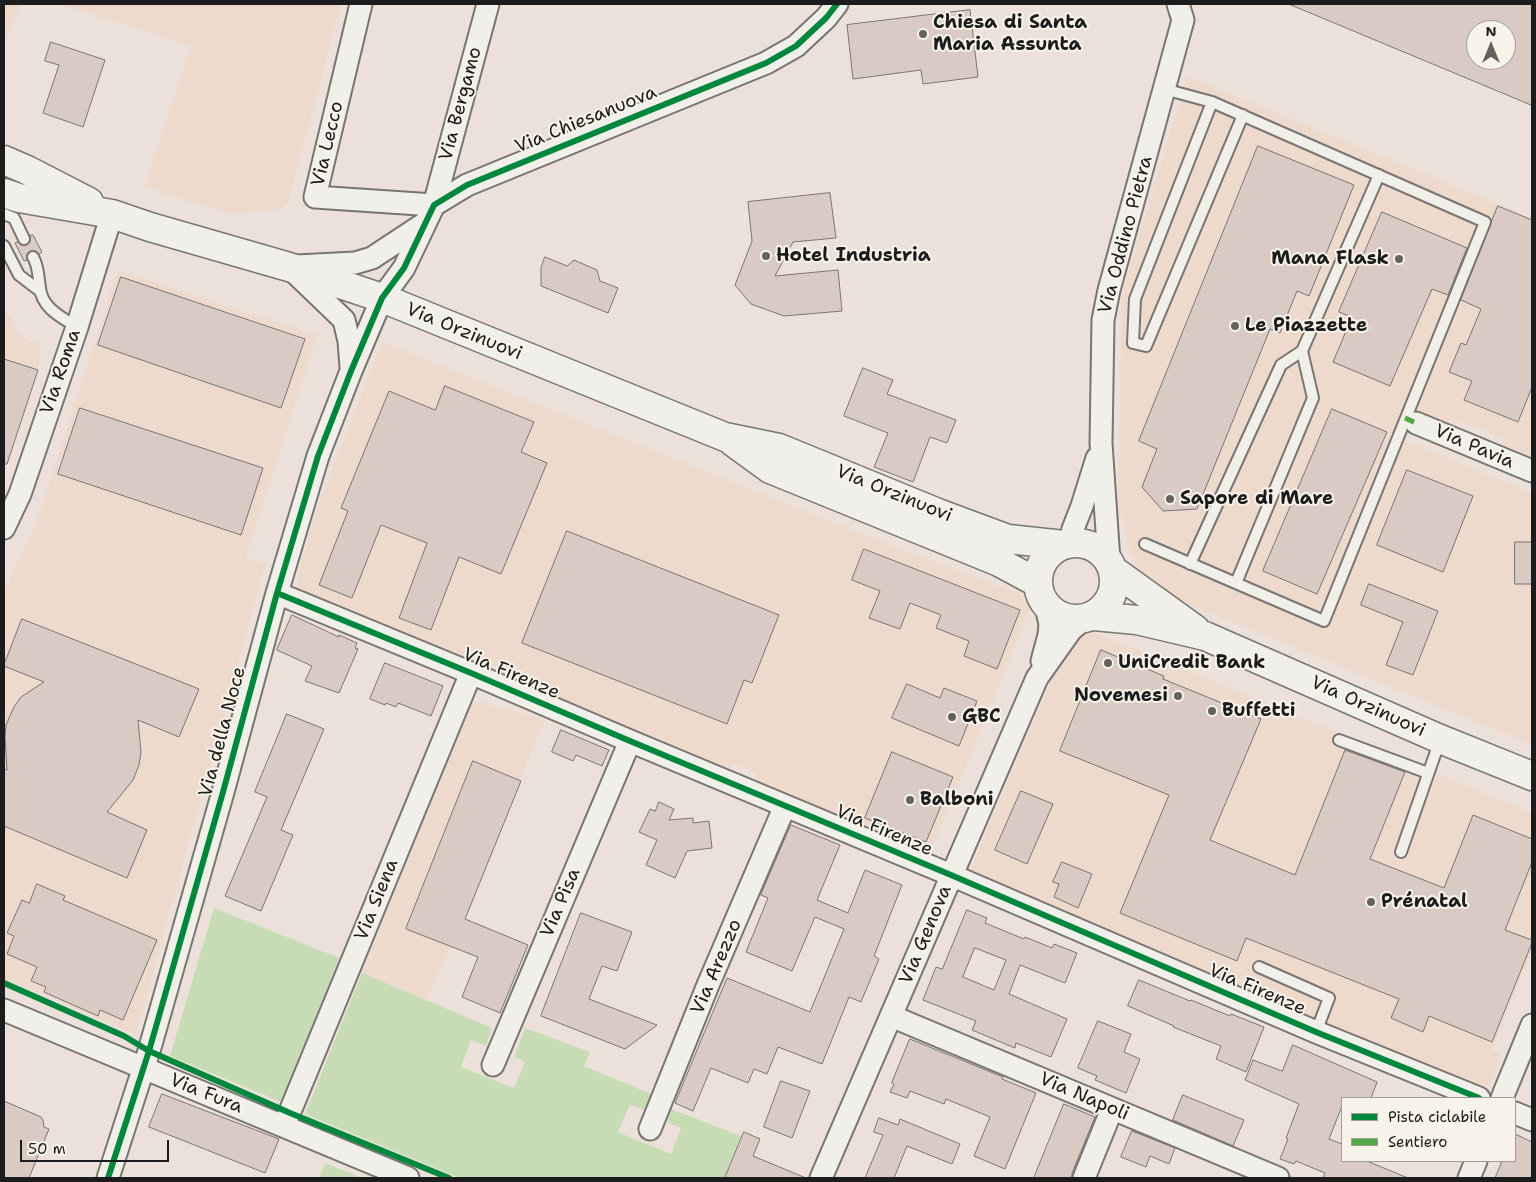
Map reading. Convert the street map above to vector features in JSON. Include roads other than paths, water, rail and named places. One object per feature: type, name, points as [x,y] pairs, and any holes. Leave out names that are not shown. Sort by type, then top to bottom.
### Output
[{"type":"main road","name":"Via Orzinuovi","points":[[4,160],[112,214],[150,227],[289,267],[382,298],[725,437],[779,448],[938,513],[1008,539],[1067,544],[1077,542],[1091,546],[1104,554],[1111,565],[1205,636]]},
{"type":"main road","name":"Via Orzinuovi","points":[[4,193],[19,198],[112,214]]},
{"type":"main road","name":"Via Orzinuovi","points":[[725,437],[770,469],[999,562],[1042,594],[1067,619],[1089,617],[1137,620],[1205,636],[1440,739],[1532,776]]},
{"type":"main road","points":[[1042,594],[1039,571],[1053,550],[1067,544]]},
{"type":"main road","points":[[1089,617],[1106,607],[1113,594],[1115,587],[1111,565]]},
{"type":"street","name":"Via Lecco","points":[[361,4],[315,197],[430,214]]},
{"type":"street","name":"Via Bergamo","points":[[430,214],[488,4]]},
{"type":"street","name":"Via Chiesanuova","points":[[289,267],[355,263],[372,258],[467,185],[766,63],[796,46],[826,18],[837,4]]},
{"type":"street","name":"Via Oddino Pietra","points":[[1111,565],[1101,443],[1103,320],[1109,290],[1183,20],[1178,4]]},
{"type":"street","name":"Via Roma","points":[[4,528],[20,494],[112,214]]},
{"type":"street","points":[[382,298],[404,268],[430,214]]},
{"type":"street","points":[[289,267],[344,320],[349,341],[351,371]]},
{"type":"street","name":"Via della Noce","points":[[108,1178],[143,1068],[220,802],[277,593],[318,456],[382,298]]},
{"type":"street","name":"Via Pavia","points":[[1416,423],[1532,471]]},
{"type":"street","points":[[1067,544],[1082,506],[1101,443]]},
{"type":"street","name":"Via Firenze","points":[[277,593],[951,875],[1316,1032],[1477,1097]]},
{"type":"street","points":[[1037,678],[1050,625],[1042,594]]},
{"type":"street","name":"Via Genova","points":[[821,1178],[1037,678],[1071,630],[1089,617]]},
{"type":"street","name":"Via Siena","points":[[284,1126],[471,673]]},
{"type":"street","name":"Via Pisa","points":[[493,1066],[630,741]]},
{"type":"street","name":"Via Arezzo","points":[[650,1129],[708,985],[785,806]]},
{"type":"street","name":"Via Fura","points":[[4,1010],[408,1178]]},
{"type":"street","name":"Via Napoli","points":[[891,1016],[1275,1178]]},
{"type":"street","points":[[1502,1097],[1532,1024]]},
{"type":"street","points":[[1084,1178],[1112,1109]]},
{"type":"street","points":[[1516,1113],[1532,1120]]},
{"type":"street","points":[[1468,1178],[1476,1162]]},
{"type":"lane","points":[[1145,544],[1324,621],[1484,222],[1212,102],[1164,89]]},
{"type":"lane","points":[[1212,102],[1135,299],[1133,343],[1146,346],[1243,115]]},
{"type":"lane","points":[[1190,564],[1281,365],[1302,351],[1379,175]]},
{"type":"lane","points":[[4,214],[14,218],[24,239]]},
{"type":"lane","points":[[4,246],[19,275],[40,291]]},
{"type":"lane","points":[[33,257],[38,265],[40,291],[48,309],[76,328]]},
{"type":"lane","points":[[1236,583],[1313,398],[1302,351]]},
{"type":"lane","points":[[1401,852],[1440,739]]},
{"type":"lane","points":[[1339,740],[1428,773]]},
{"type":"lane","points":[[1258,967],[1328,998],[1316,1032]]},
{"type":"place","name":"Chiesa di Santa Maria Assunta","points":[[923,34]]},
{"type":"place","name":"Hotel Industria","points":[[766,256]]},
{"type":"place","name":"Mana Flask","points":[[1399,259]]},
{"type":"place","name":"Le Piazzette","points":[[1235,326]]},
{"type":"place","name":"Sapore di Mare","points":[[1170,499]]},
{"type":"place","name":"UniCredit Bank","points":[[1108,663]]},
{"type":"place","name":"Novemesi","points":[[1178,696]]},
{"type":"place","name":"Buffetti","points":[[1212,711]]},
{"type":"place","name":"GBC","points":[[952,717]]},
{"type":"place","name":"Balboni","points":[[910,800]]},
{"type":"place","name":"Prénatal","points":[[1371,902]]}]
